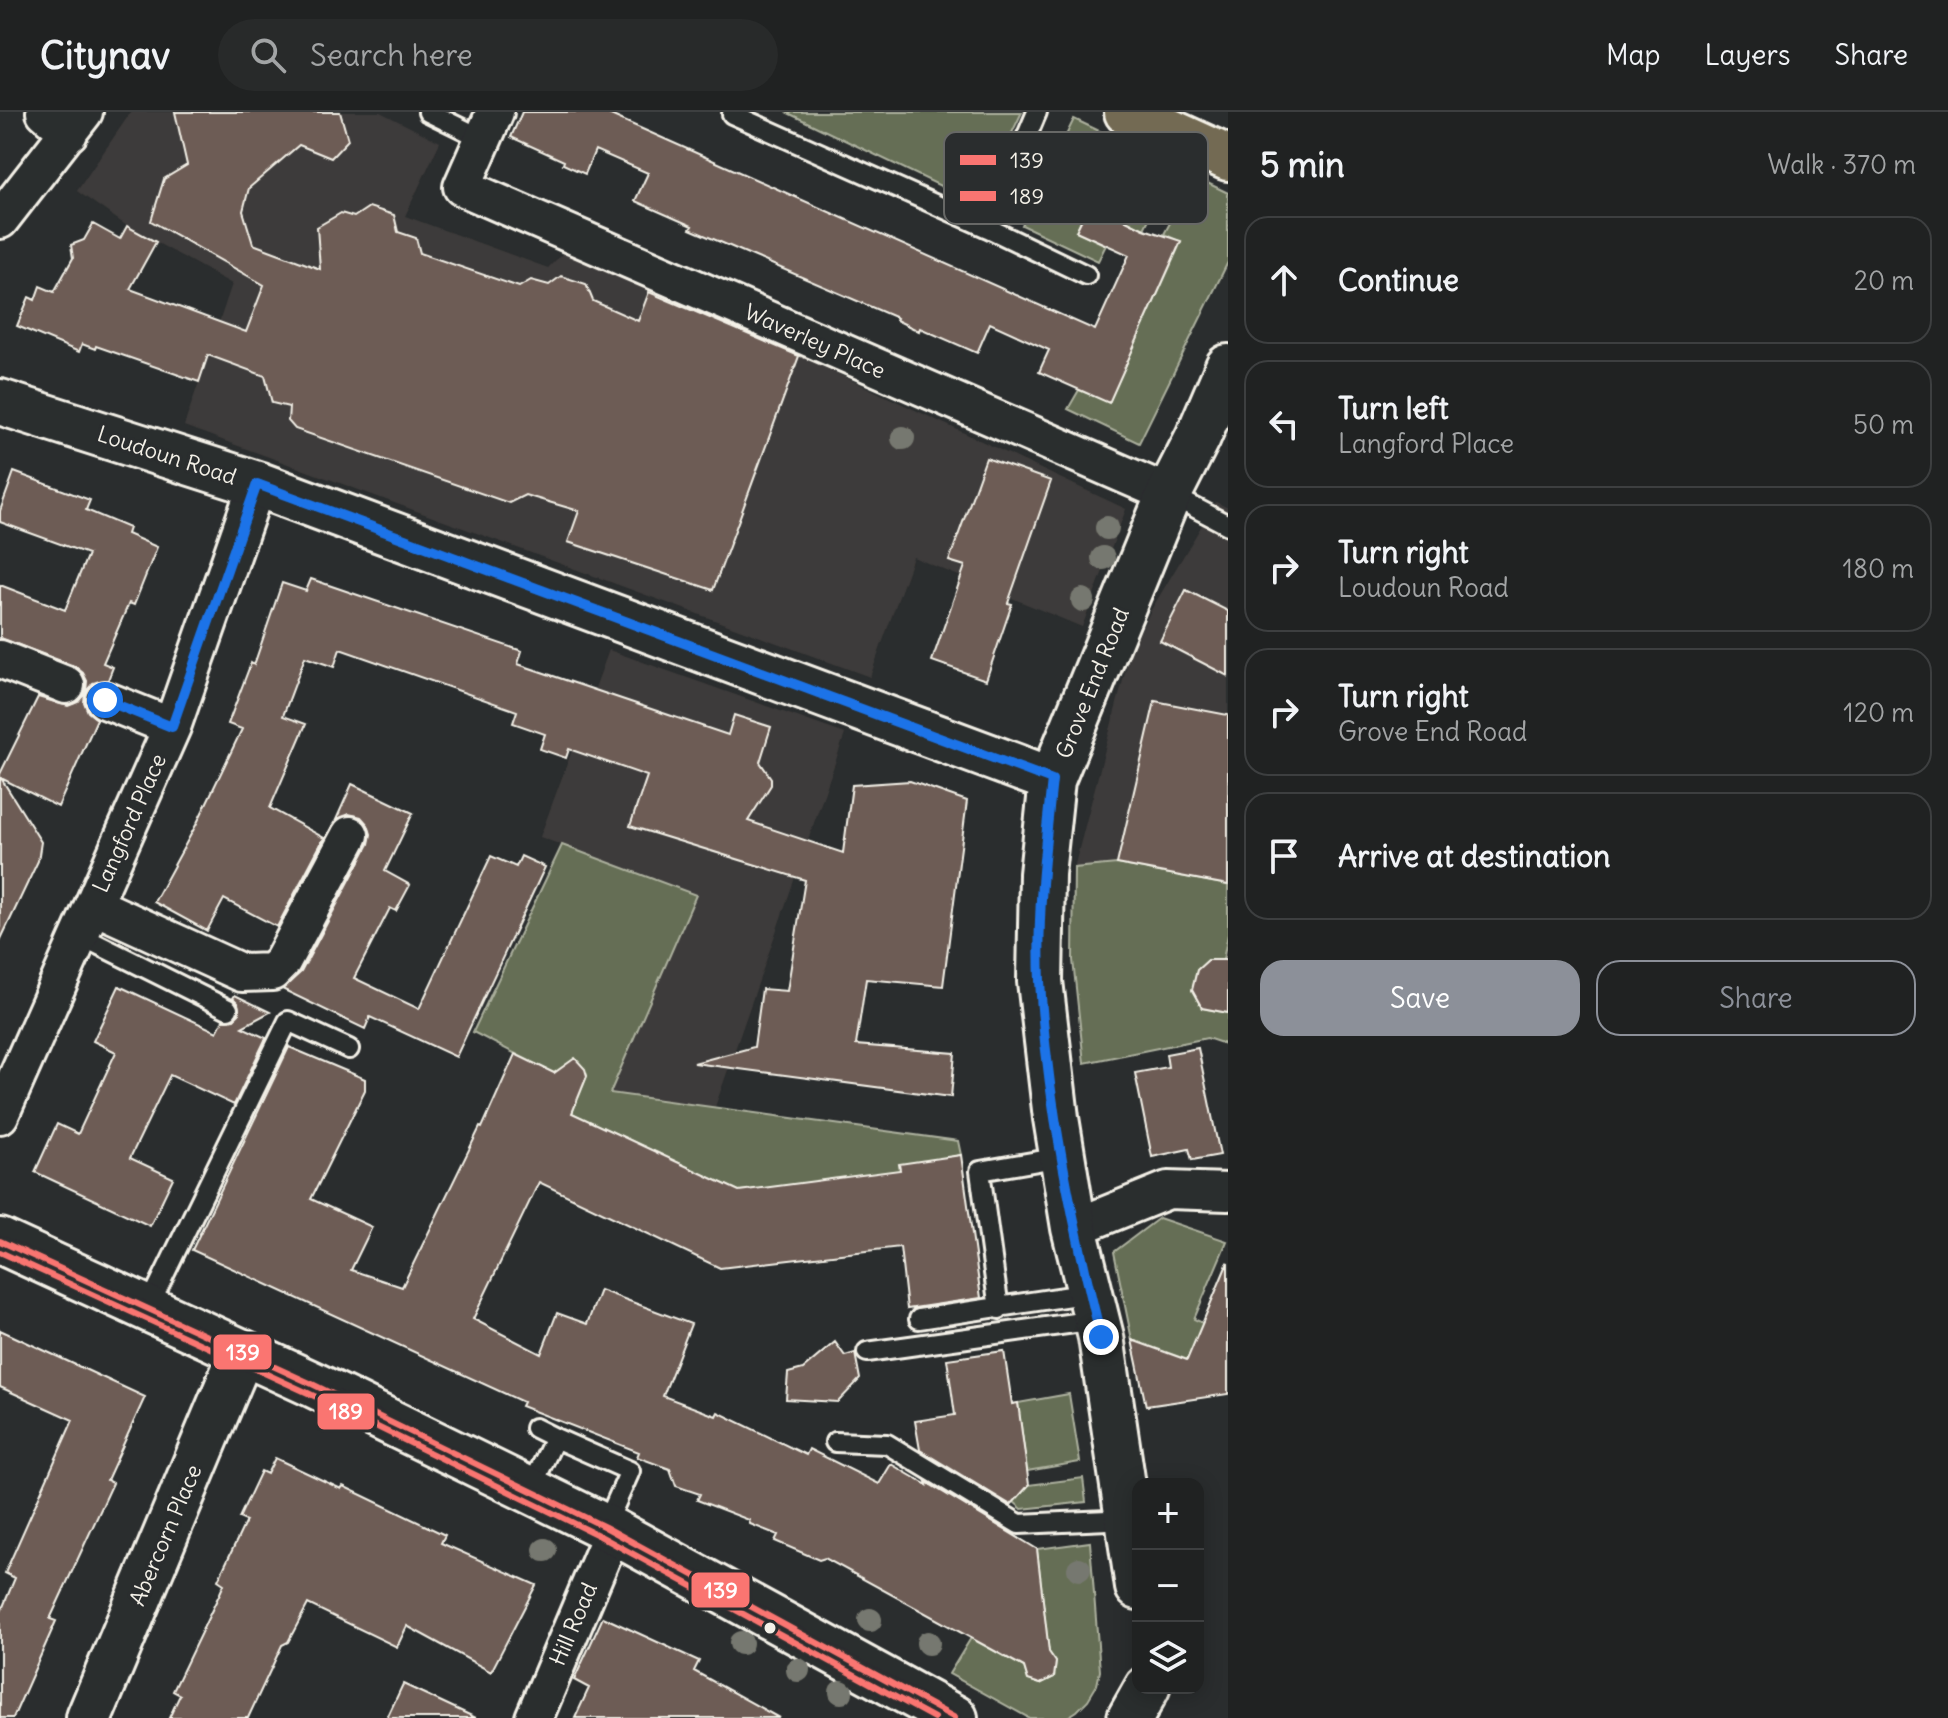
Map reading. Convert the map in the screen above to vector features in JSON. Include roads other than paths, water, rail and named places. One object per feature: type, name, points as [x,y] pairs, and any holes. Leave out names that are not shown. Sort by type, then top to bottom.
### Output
[{"type":"highway","points":[[1127,112],[1171,132]]},
{"type":"highway","points":[[1208,149],[1228,158]]},
{"type":"street","points":[[0,220],[66,119]]},
{"type":"street","name":"Waverley Place","points":[[489,126],[462,187],[1169,494]]},
{"type":"street","name":"Grove End Road","points":[[1134,1550],[1093,1306],[1061,1157],[1040,981],[1042,874],[1052,780],[1169,494],[1228,367]]},
{"type":"street","name":"Loudoun Road","points":[[0,402],[257,484],[1052,780]]},
{"type":"street","name":"Langford Place","points":[[0,1115],[172,727],[257,484]]},
{"type":"street","points":[[0,659],[66,685]]},
{"type":"street","points":[[105,700],[172,727]]},
{"type":"street","points":[[86,920],[242,973],[272,972],[282,962],[350,835]]},
{"type":"street","points":[[1074,1228],[1168,1190],[1228,1192]]},
{"type":"street","points":[[0,1241],[242,1352],[609,1529],[955,1718]]},
{"type":"street","name":"Abercorn Place","points":[[89,1718],[242,1352]]},
{"type":"street","name":"Hill Road","points":[[534,1718],[609,1529]]},
{"type":"street","points":[[1130,1718],[1144,1694]]},
{"type":"street","points":[[1149,1694],[1151,1718]]},
{"type":"lane","points":[[428,112],[489,126]]},
{"type":"lane","points":[[1029,132],[1037,112]]},
{"type":"lane","points":[[731,113],[944,208]]},
{"type":"lane","points":[[979,224],[1086,275]]},
{"type":"lane","points":[[988,228],[990,224]]},
{"type":"lane","points":[[1169,494],[1228,525]]},
{"type":"lane","points":[[86,920],[228,1009]]},
{"type":"lane","points":[[148,1308],[288,1021],[349,1049]]},
{"type":"lane","points":[[999,1309],[980,1171],[1061,1157]]},
{"type":"lane","points":[[919,1319],[999,1309],[1093,1306]]},
{"type":"lane","points":[[867,1352],[1093,1306]]},
{"type":"lane","points":[[535,1428],[630,1471],[609,1529]]},
{"type":"lane","points":[[530,1490],[555,1438]]},
{"type":"lane","points":[[835,1442],[887,1444],[1019,1524],[1130,1519]]}]
